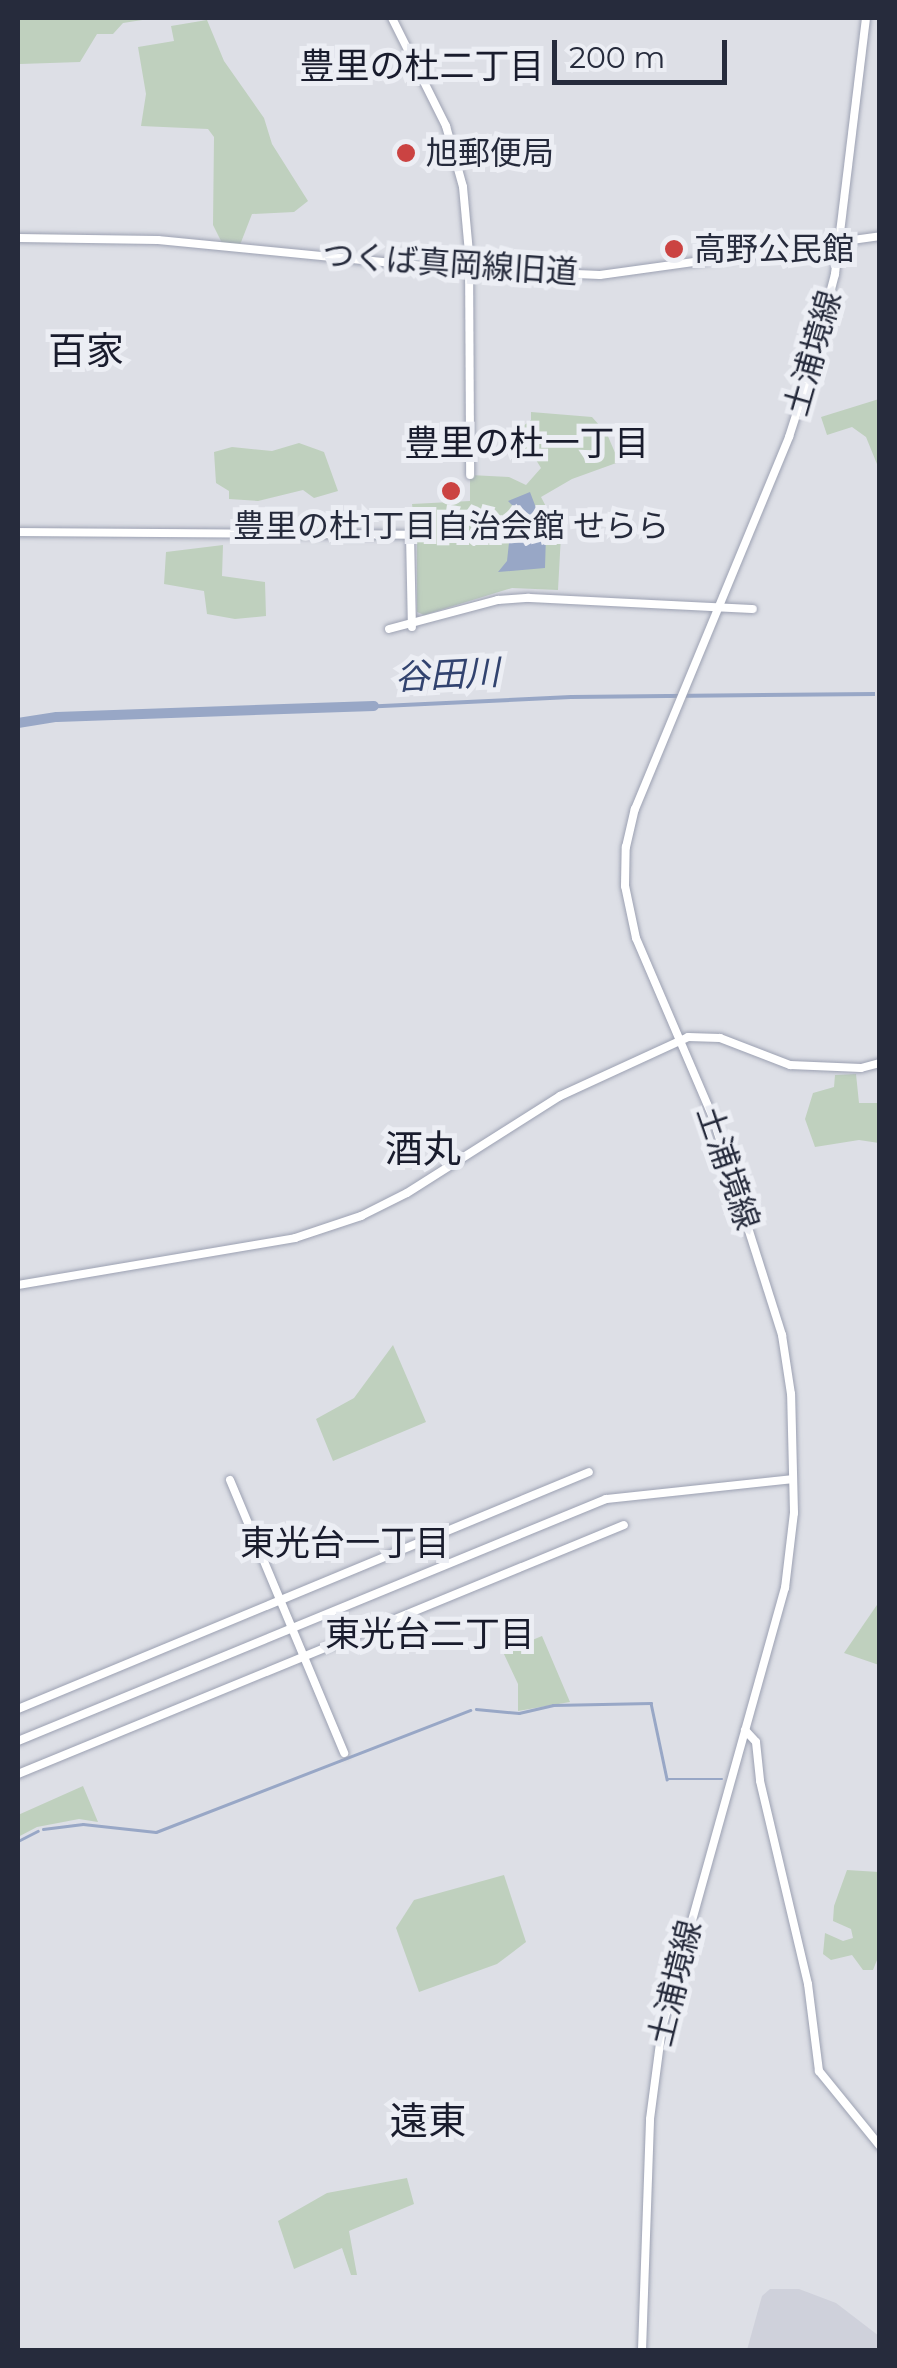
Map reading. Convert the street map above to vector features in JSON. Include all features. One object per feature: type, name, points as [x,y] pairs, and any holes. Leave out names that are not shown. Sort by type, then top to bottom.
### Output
[{"type":"street","points":[[392,18],[424,76],[455,153],[466,204],[470,475]]},
{"type":"street","name":"土浦境線","points":[[642,2350],[656,2058],[670,1988],[788,1570],[792,1478],[790,1379],[782,1335],[720,1136],[636,938],[624,876],[632,816],[789,438],[830,300],[866,18]]},
{"type":"street","name":"つくば真岡線旧道","points":[[18,238],[158,240],[469,270],[613,276],[880,236]]},
{"type":"street","points":[[18,532],[410,535],[412,627]]},
{"type":"street","points":[[389,630],[513,599],[753,609]]},
{"type":"street","points":[[18,1284],[295,1238],[343,1222],[407,1193],[560,1096],[680,1041],[711,1035],[800,1066],[861,1068],[880,1063]]},
{"type":"street","points":[[18,1709],[589,1472]]},
{"type":"street","points":[[18,1741],[606,1499],[792,1478]]},
{"type":"street","points":[[230,1480],[344,1753]]},
{"type":"street","points":[[18,1774],[624,1525]]},
{"type":"street","points":[[745,1730],[756,1742],[760,1781],[808,1984],[819,2070],[880,2146]]},
{"type":"shaded area","points":[[770,2289],[799,2289],[836,2303],[879,2336],[879,2350],[747,2350],[762,2296]]},
{"type":"green space","points":[[18,18],[155,18],[123,23],[113,34],[97,34],[80,62],[20,64]]},
{"type":"green space","points":[[207,20],[224,61],[264,118],[272,144],[308,201],[294,212],[252,214],[238,250],[226,251],[213,225],[214,137],[208,129],[141,126],[146,94],[138,47],[174,41],[171,26]]},
{"type":"green space","points":[[880,399],[879,469],[866,437],[852,427],[827,435],[821,417]]},
{"type":"green space","points":[[531,412],[592,417],[607,434],[619,462],[572,479],[541,497],[561,535],[558,590],[512,588],[424,615],[417,612],[417,540],[412,504],[470,501],[470,475],[509,477],[526,485],[541,468],[533,455],[513,461],[513,434],[531,420]]},
{"type":"green space","points":[[299,443],[324,452],[338,491],[314,498],[303,490],[258,501],[229,499],[229,491],[216,483],[214,452],[232,447],[272,451]]},
{"type":"green space","points":[[223,545],[222,576],[265,582],[266,616],[235,619],[207,614],[204,591],[164,584],[166,552]]},
{"type":"green space","points":[[856,1074],[859,1103],[879,1103],[879,1143],[859,1140],[815,1147],[805,1119],[813,1093],[834,1087],[835,1075]]},
{"type":"green space","points":[[393,1345],[426,1422],[333,1461],[316,1419],[354,1398]]},
{"type":"green space","points":[[879,1602],[879,1665],[844,1653]]},
{"type":"green space","points":[[542,1636],[570,1702],[518,1711],[518,1684],[503,1652]]},
{"type":"green space","points":[[83,1786],[98,1822],[79,1819],[37,1827],[18,1837],[18,1815]]},
{"type":"green space","points":[[847,1870],[879,1872],[879,1955],[873,1970],[863,1970],[852,1955],[831,1960],[823,1954],[825,1933],[843,1941],[853,1938],[851,1929],[833,1921],[834,1906]]},
{"type":"green space","points":[[504,1875],[526,1942],[497,1964],[419,1992],[396,1928],[414,1900]]},
{"type":"green space","points":[[407,2178],[414,2204],[349,2231],[357,2275],[351,2275],[342,2248],[294,2269],[278,2221],[327,2193]]},
{"type":"water","points":[[530,492],[546,534],[545,568],[498,572],[507,561],[513,506],[508,501]]},
{"type":"water","points":[[875,692],[875,696],[571,699],[361,709],[361,705],[571,695]]},
{"type":"waterway","name":"谷田川","points":[[18,723],[57,717],[374,706]]},
{"type":"waterway","points":[[476,1709],[519,1713],[553,1705],[651,1703],[667,1779],[722,1779]]},
{"type":"waterway","points":[[43,1829],[83,1824],[156,1832],[470,1710]]},
{"type":"waterway","points":[[18,1841],[38,1831]]},
{"type":"place","name":"旭郵便局","points":[[406,153]]},
{"type":"place","name":"高野公民館","points":[[674,249]]},
{"type":"place","name":"豊里の杜1丁目自治会館 せらら","points":[[451,491]]},
{"type":"district","name":"豊里の杜二丁目","points":[[422,66]]},
{"type":"district","name":"百家","points":[[86,351]]},
{"type":"district","name":"豊里の杜一丁目","points":[[527,443]]},
{"type":"district","name":"酒丸","points":[[423,1149]]},
{"type":"district","name":"東光台一丁目","points":[[345,1543]]},
{"type":"district","name":"東光台二丁目","points":[[430,1634]]},
{"type":"district","name":"遠東","points":[[428,2121]]}]
